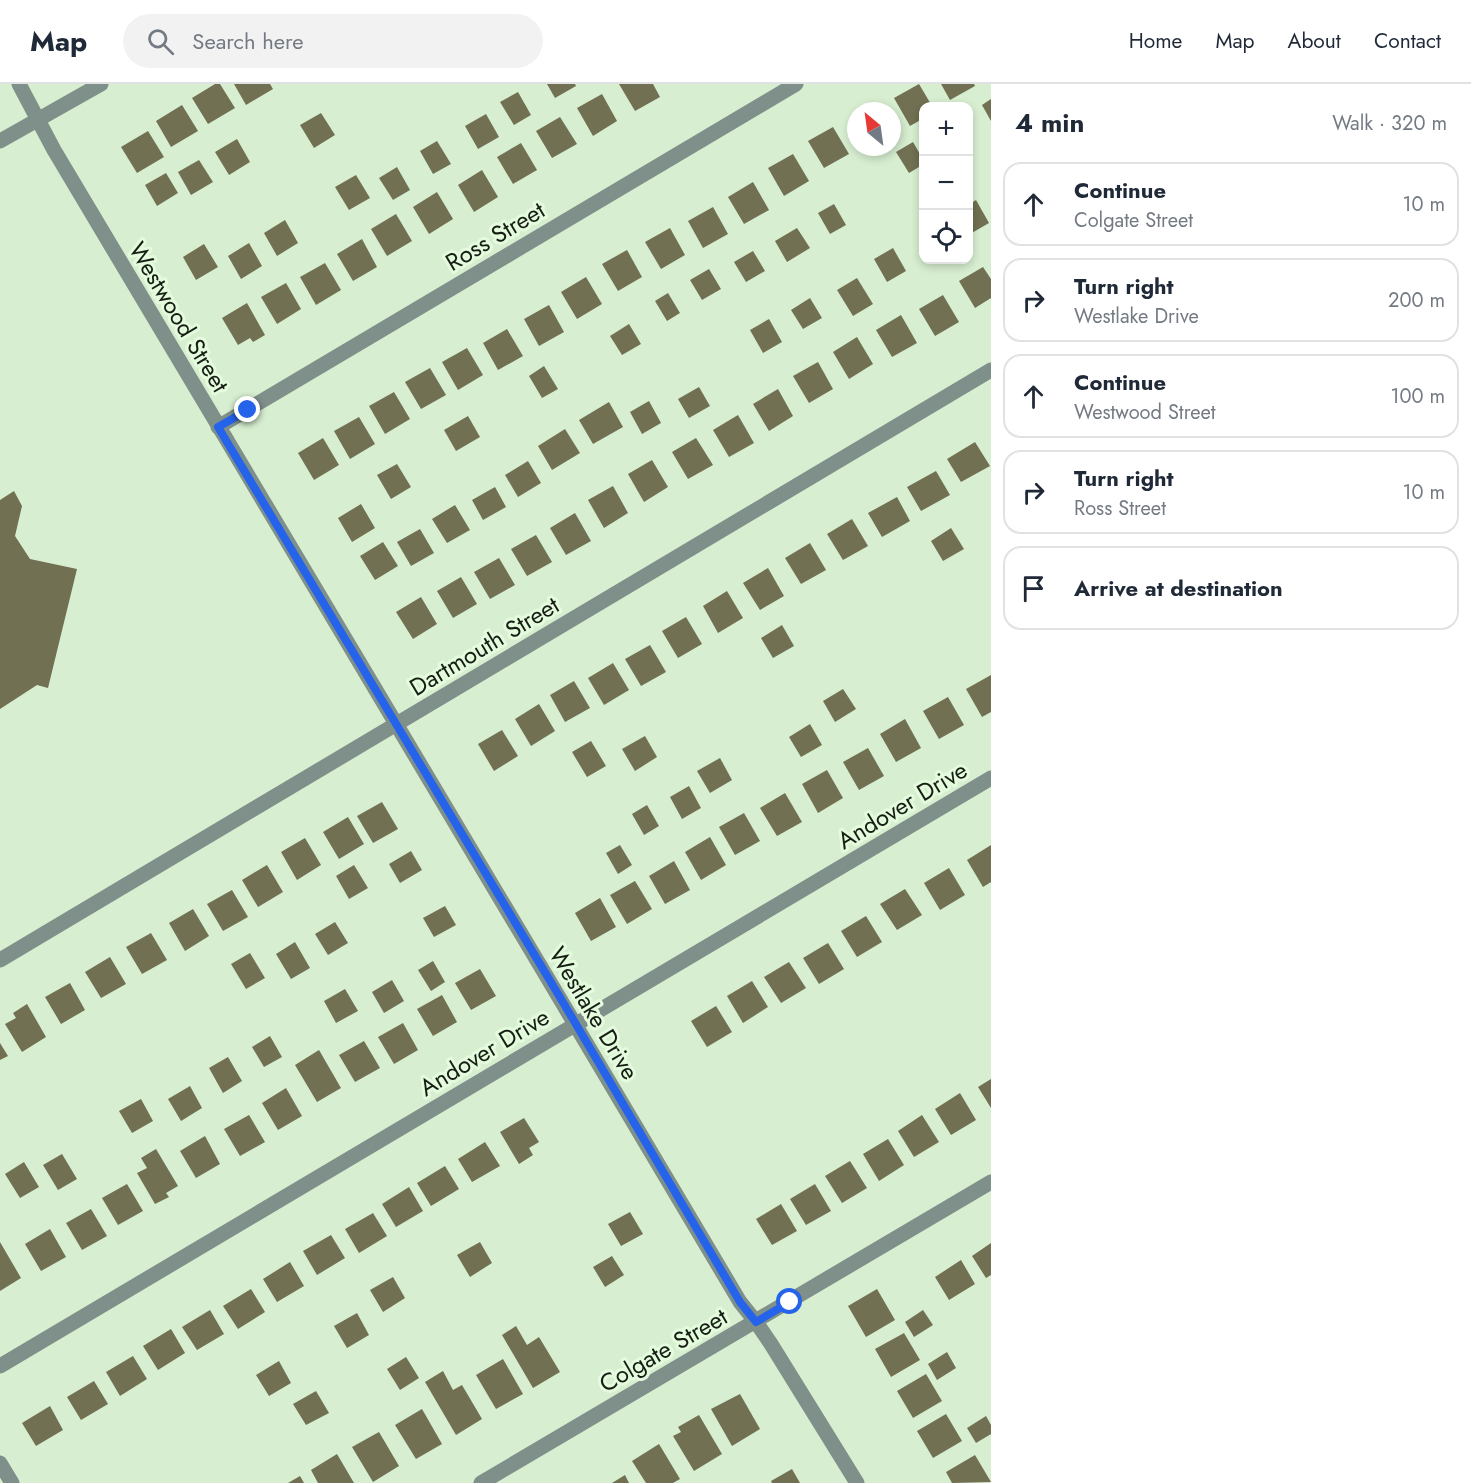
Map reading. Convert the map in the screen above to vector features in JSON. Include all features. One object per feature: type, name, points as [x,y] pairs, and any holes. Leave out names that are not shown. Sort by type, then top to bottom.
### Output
[{"type":"street","name":"Westwood Street","points":[[19,84],[54,150],[396,725]]},
{"type":"street","points":[[0,141],[37,118],[101,84]]},
{"type":"street","name":"Ross Street","points":[[218,427],[796,84]]},
{"type":"street","name":"Dartmouth Street","points":[[0,960],[991,370]]},
{"type":"street","name":"Westlake Drive","points":[[396,725],[740,1302],[756,1322],[857,1483]]},
{"type":"street","name":"Andover Drive","points":[[0,1366],[991,778]]},
{"type":"street","name":"Colgate Street","points":[[481,1483],[991,1182]]},
{"type":"street","points":[[0,1463],[12,1483]]},
{"type":"building","points":[[215,84],[220,84],[235,108],[208,124],[192,98]]},
{"type":"building","points":[[234,84],[270,84],[273,89],[246,105]]},
{"type":"building","points":[[547,84],[575,84],[576,86],[555,98]]},
{"type":"building","points":[[619,84],[653,84],[660,97],[635,111]]},
{"type":"building","points":[[919,84],[930,102],[919,102],[919,121],[910,126],[901,110],[901,102],[896,102],[894,98]]},
{"type":"building","points":[[941,84],[974,84],[975,86],[950,100]]},
{"type":"building","points":[[518,92],[531,115],[514,125],[500,102]]},
{"type":"building","points":[[602,94],[617,121],[593,136],[577,108]]},
{"type":"building","points":[[991,99],[991,121],[982,105]]},
{"type":"building","points":[[182,105],[198,131],[171,147],[156,121]]},
{"type":"building","points":[[321,113],[335,135],[314,148],[300,125]]},
{"type":"building","points":[[486,114],[499,137],[478,149],[465,126]]},
{"type":"building","points":[[560,117],[577,144],[552,158],[536,131]]},
{"type":"building","points":[[833,127],[847,151],[847,155],[824,168],[808,141]]},
{"type":"building","points":[[148,131],[164,157],[137,173],[121,147]]},
{"type":"building","points":[[237,139],[250,162],[229,175],[215,152]]},
{"type":"building","points":[[437,141],[451,164],[433,174],[420,151]]},
{"type":"building","points":[[913,142],[919,152],[919,167],[909,173],[898,156],[901,156],[901,149]]},
{"type":"building","points":[[521,143],[537,170],[513,184],[497,157]]},
{"type":"building","points":[[793,154],[809,181],[784,196],[768,168]]},
{"type":"building","points":[[199,160],[213,182],[191,195],[178,172]]},
{"type":"building","points":[[397,167],[410,190],[393,200],[379,178]]},
{"type":"building","points":[[482,170],[498,197],[474,212],[458,185]]},
{"type":"building","points":[[166,173],[178,193],[157,206],[145,185]]},
{"type":"building","points":[[356,175],[370,198],[349,210],[335,187]]},
{"type":"building","points":[[753,182],[769,210],[744,224],[728,197]]},
{"type":"building","points":[[437,192],[453,219],[429,234],[413,207]]},
{"type":"building","points":[[976,200],[989,223],[973,232],[973,210],[973,202]]},
{"type":"building","points":[[834,204],[846,225],[830,234],[818,213]]},
{"type":"building","points":[[713,207],[728,234],[703,248],[688,221]]},
{"type":"building","points":[[396,214],[412,241],[387,256],[371,229]]},
{"type":"building","points":[[285,220],[298,243],[277,256],[264,233]]},
{"type":"building","points":[[670,228],[685,255],[661,269],[645,242]]},
{"type":"building","points":[[797,228],[810,248],[787,262],[775,241]]},
{"type":"building","points":[[362,239],[377,267],[353,281],[337,254]]},
{"type":"building","points":[[249,243],[262,266],[241,279],[228,256]]},
{"type":"building","points":[[204,244],[218,267],[196,280],[183,257]]},
{"type":"building","points":[[893,248],[906,271],[887,282],[874,259]]},
{"type":"building","points":[[627,250],[642,277],[618,291],[602,264]]},
{"type":"building","points":[[753,251],[765,271],[746,282],[734,262]]},
{"type":"building","points":[[325,263],[341,290],[316,305],[300,277]]},
{"type":"building","points":[[983,267],[991,279],[991,298],[975,308],[959,281]]},
{"type":"building","points":[[709,269],[721,289],[702,300],[690,280]]},
{"type":"building","points":[[586,277],[602,304],[577,319],[561,292]]},
{"type":"building","points":[[857,278],[873,304],[853,316],[837,290]]},
{"type":"building","points":[[286,283],[301,309],[277,324],[261,297]]},
{"type":"building","points":[[668,293],[680,313],[667,321],[655,301]]},
{"type":"building","points":[[943,295],[959,322],[935,336],[919,309]]},
{"type":"building","points":[[810,298],[822,318],[803,329],[791,310]]},
{"type":"building","points":[[247,303],[265,335],[253,342],[250,338],[238,345],[222,318]]},
{"type":"building","points":[[549,305],[564,332],[539,346],[524,319]]},
{"type":"building","points":[[901,315],[917,343],[892,357],[876,330]]},
{"type":"building","points":[[769,319],[782,342],[763,353],[750,330]]},
{"type":"building","points":[[629,324],[641,344],[622,355],[610,336]]},
{"type":"building","points":[[507,329],[523,356],[498,370],[483,343]]},
{"type":"building","points":[[857,337],[873,364],[849,379],[833,352]]},
{"type":"building","points":[[467,348],[483,375],[458,390],[442,362]]},
{"type":"building","points":[[818,362],[833,389],[809,403],[793,376]]},
{"type":"building","points":[[544,366],[558,389],[542,398],[529,376]]},
{"type":"building","points":[[430,368],[446,395],[421,409],[405,382]]},
{"type":"building","points":[[699,387],[710,406],[689,418],[678,399]]},
{"type":"building","points":[[778,389],[793,416],[769,431],[753,404]]},
{"type":"building","points":[[394,392],[410,419],[385,434],[369,406]]},
{"type":"building","points":[[649,401],[661,423],[642,434],[630,412]]},
{"type":"building","points":[[609,402],[623,427],[593,444],[579,420]]},
{"type":"building","points":[[738,415],[754,443],[729,457],[713,430]]},
{"type":"building","points":[[468,416],[480,437],[456,451],[444,430]]},
{"type":"building","points":[[359,417],[375,444],[350,459],[334,431]]},
{"type":"building","points":[[565,429],[580,453],[552,470],[538,446]]},
{"type":"building","points":[[323,438],[339,465],[314,480],[298,453]]},
{"type":"building","points":[[696,438],[713,465],[688,479],[672,452]]},
{"type":"building","points":[[975,442],[990,466],[961,482],[947,459]]},
{"type":"building","points":[[652,460],[668,487],[644,502],[628,474]]},
{"type":"building","points":[[528,461],[541,483],[518,497],[505,475]]},
{"type":"building","points":[[397,464],[411,487],[391,499],[377,475]]},
{"type":"building","points":[[936,471],[950,495],[921,511],[907,487]]},
{"type":"building","points":[[613,486],[628,513],[604,528],[588,500]]},
{"type":"building","points":[[495,487],[506,507],[483,520],[472,500]]},
{"type":"building","points":[[14,491],[22,506],[15,536],[30,559],[77,569],[48,688],[37,685],[0,709],[0,500]]},
{"type":"building","points":[[897,497],[910,521],[882,537],[868,513]]},
{"type":"building","points":[[361,504],[375,528],[352,542],[338,518]]},
{"type":"building","points":[[455,505],[470,530],[447,543],[432,519]]},
{"type":"building","points":[[575,513],[591,541],[566,555],[550,528]]},
{"type":"building","points":[[852,519],[868,546],[843,560],[827,534]]},
{"type":"building","points":[[951,528],[964,549],[943,561],[931,541]]},
{"type":"building","points":[[420,529],[434,553],[411,566],[397,542]]},
{"type":"building","points":[[536,535],[552,562],[527,576],[511,549]]},
{"type":"building","points":[[383,542],[398,566],[375,580],[360,556]]},
{"type":"building","points":[[810,543],[826,570],[801,584],[785,558]]},
{"type":"building","points":[[499,558],[515,585],[490,599],[474,572]]},
{"type":"building","points":[[768,568],[784,596],[760,610],[743,583]]},
{"type":"building","points":[[461,577],[477,604],[453,618],[437,591]]},
{"type":"building","points":[[727,591],[743,618],[718,633],[703,606]]},
{"type":"building","points":[[421,597],[437,624],[413,639],[396,612]]},
{"type":"building","points":[[686,617],[702,644],[678,658],[662,631]]},
{"type":"building","points":[[782,625],[794,646],[773,658],[761,638]]},
{"type":"building","points":[[650,645],[666,672],[641,686],[625,659]]},
{"type":"building","points":[[613,663],[629,690],[604,705],[588,678]]},
{"type":"building","points":[[991,675],[991,712],[982,717],[966,689]]},
{"type":"building","points":[[574,681],[590,708],[565,722],[550,695]]},
{"type":"building","points":[[843,689],[856,709],[835,722],[823,701]]},
{"type":"building","points":[[948,697],[964,725],[939,739],[923,711]]},
{"type":"building","points":[[539,704],[555,731],[531,746],[515,719]]},
{"type":"building","points":[[905,719],[921,748],[896,762],[880,734]]},
{"type":"building","points":[[810,724],[822,745],[801,757],[789,737]]},
{"type":"building","points":[[502,730],[518,756],[494,771],[478,744]]},
{"type":"building","points":[[645,736],[657,757],[635,771],[622,749]]},
{"type":"building","points":[[591,741],[606,766],[587,777],[572,752]]},
{"type":"building","points":[[868,748],[884,776],[859,790],[843,762]]},
{"type":"building","points":[[720,758],[732,780],[710,793],[697,771]]},
{"type":"building","points":[[827,770],[843,798],[818,813],[802,784]]},
{"type":"building","points":[[689,786],[701,808],[682,819],[670,797]]},
{"type":"building","points":[[785,793],[802,822],[777,836],[760,808]]},
{"type":"building","points":[[382,802],[398,829],[373,843],[357,816]]},
{"type":"building","points":[[647,805],[659,826],[644,835],[632,814]]},
{"type":"building","points":[[744,813],[760,841],[735,855],[719,827]]},
{"type":"building","points":[[348,817],[364,844],[339,859],[323,832]]},
{"type":"building","points":[[710,837],[726,865],[701,880],[685,852]]},
{"type":"building","points":[[305,838],[321,865],[297,880],[281,852]]},
{"type":"building","points":[[620,845],[632,865],[618,874],[606,853]]},
{"type":"building","points":[[991,845],[991,882],[983,887],[967,860]]},
{"type":"building","points":[[411,851],[422,870],[400,883],[389,864]]},
{"type":"building","points":[[674,861],[690,890],[665,904],[649,876]]},
{"type":"building","points":[[267,865],[283,892],[258,907],[242,880]]},
{"type":"building","points":[[354,865],[368,888],[349,899],[336,876]]},
{"type":"building","points":[[949,868],[965,895],[940,910],[924,883]]},
{"type":"building","points":[[635,881],[652,909],[627,924],[610,895]]},
{"type":"building","points":[[905,889],[922,915],[897,930],[880,904]]},
{"type":"building","points":[[232,890],[248,917],[223,931],[207,904]]},
{"type":"building","points":[[600,898],[616,927],[591,941],[575,913]]},
{"type":"building","points":[[445,906],[456,925],[434,937],[423,918]]},
{"type":"building","points":[[193,909],[209,936],[185,951],[169,923]]},
{"type":"building","points":[[866,916],[882,942],[857,957],[841,931]]},
{"type":"building","points":[[335,922],[348,943],[328,955],[315,934]]},
{"type":"building","points":[[151,933],[167,960],[142,974],[126,947]]},
{"type":"building","points":[[295,942],[310,968],[291,979],[276,954]]},
{"type":"building","points":[[828,943],[844,969],[819,984],[803,958]]},
{"type":"building","points":[[250,953],[265,978],[246,989],[231,964]]},
{"type":"building","points":[[110,957],[126,984],[101,998],[85,972]]},
{"type":"building","points":[[433,961],[445,982],[431,991],[418,970]]},
{"type":"building","points":[[789,962],[806,988],[781,1003],[764,977]]},
{"type":"building","points":[[480,969],[496,996],[471,1010],[455,983]]},
{"type":"building","points":[[392,980],[404,1001],[384,1013],[372,992]]},
{"type":"building","points":[[752,981],[768,1007],[743,1023],[727,996]]},
{"type":"building","points":[[70,983],[85,1010],[61,1024],[45,997]]},
{"type":"building","points":[[345,989],[358,1011],[336,1023],[324,1001]]},
{"type":"building","points":[[442,995],[457,1022],[433,1036],[417,1009]]},
{"type":"building","points":[[27,1004],[46,1037],[22,1052],[5,1024],[16,1018],[13,1013]]},
{"type":"building","points":[[716,1006],[732,1032],[707,1047],[691,1021]]},
{"type":"building","points":[[403,1023],[418,1050],[394,1064],[378,1037]]},
{"type":"building","points":[[270,1036],[282,1057],[264,1067],[252,1047]]},
{"type":"building","points":[[364,1041],[380,1068],[355,1082],[339,1055]]},
{"type":"building","points":[[0,1043],[8,1056],[0,1060]]},
{"type":"building","points":[[319,1050],[341,1088],[317,1102],[295,1065]]},
{"type":"building","points":[[228,1057],[242,1081],[223,1093],[209,1068]]},
{"type":"building","points":[[991,1079],[991,1108],[978,1087]]},
{"type":"building","points":[[190,1086],[202,1108],[181,1121],[168,1099]]},
{"type":"building","points":[[286,1088],[302,1116],[278,1130],[262,1103]]},
{"type":"building","points":[[960,1093],[976,1120],[951,1135],[935,1109]]},
{"type":"building","points":[[141,1099],[153,1121],[132,1133],[119,1111]]},
{"type":"building","points":[[249,1115],[265,1142],[240,1156],[224,1129]]},
{"type":"building","points":[[922,1115],[939,1142],[914,1157],[898,1131]]},
{"type":"building","points":[[524,1118],[539,1142],[529,1148],[533,1155],[519,1164],[500,1132]]},
{"type":"building","points":[[205,1136],[220,1164],[196,1178],[180,1151]]},
{"type":"building","points":[[888,1139],[904,1165],[879,1181],[863,1154]]},
{"type":"building","points":[[485,1142],[500,1166],[472,1182],[458,1159]]},
{"type":"building","points":[[156,1149],[178,1186],[166,1193],[169,1197],[155,1204],[137,1173],[147,1168],[141,1158]]},
{"type":"building","points":[[62,1154],[77,1179],[58,1190],[43,1165]]},
{"type":"building","points":[[850,1161],[867,1188],[842,1203],[825,1176]]},
{"type":"building","points":[[24,1162],[39,1187],[20,1198],[5,1174]]},
{"type":"building","points":[[445,1166],[459,1189],[431,1206],[417,1183]]},
{"type":"building","points":[[127,1184],[143,1211],[118,1225],[102,1198]]},
{"type":"building","points":[[815,1184],[831,1211],[806,1225],[790,1199]]},
{"type":"building","points":[[409,1187],[423,1211],[396,1227],[382,1204]]},
{"type":"building","points":[[781,1204],[797,1231],[772,1245],[756,1219]]},
{"type":"building","points":[[91,1209],[107,1236],[82,1250],[66,1223]]},
{"type":"building","points":[[630,1212],[643,1234],[621,1246],[608,1224]]},
{"type":"building","points":[[373,1213],[387,1236],[359,1253],[345,1229]]},
{"type":"building","points":[[50,1229],[66,1257],[41,1271],[25,1244]]},
{"type":"building","points":[[331,1235],[345,1258],[317,1275],[303,1251]]},
{"type":"building","points":[[0,1242],[21,1278],[0,1291]]},
{"type":"building","points":[[480,1242],[492,1263],[470,1277],[457,1255]]},
{"type":"building","points":[[991,1243],[991,1275],[986,1278],[972,1256]]},
{"type":"building","points":[[612,1256],[624,1275],[605,1287],[593,1267]]},
{"type":"building","points":[[961,1260],[975,1284],[949,1300],[935,1277]]},
{"type":"building","points":[[290,1262],[304,1286],[277,1302],[263,1279]]},
{"type":"building","points":[[393,1277],[405,1298],[383,1312],[370,1290]]},
{"type":"building","points":[[251,1289],[265,1312],[238,1329],[223,1306]]},
{"type":"building","points":[[877,1289],[895,1320],[866,1337],[848,1306]]},
{"type":"building","points":[[210,1310],[224,1334],[197,1350],[182,1327]]},
{"type":"building","points":[[923,1310],[933,1325],[914,1337],[905,1322]]},
{"type":"building","points":[[357,1313],[369,1335],[347,1348],[334,1326]]},
{"type":"building","points":[[516,1326],[527,1345],[539,1337],[560,1372],[533,1388],[502,1335]]},
{"type":"building","points":[[171,1329],[185,1353],[158,1370],[143,1346]]},
{"type":"building","points":[[904,1333],[920,1360],[891,1377],[875,1349]]},
{"type":"building","points":[[947,1352],[956,1368],[937,1380],[928,1364]]},
{"type":"building","points":[[133,1356],[147,1379],[120,1396],[106,1372]]},
{"type":"building","points":[[406,1357],[419,1378],[400,1390],[387,1369]]},
{"type":"building","points":[[503,1359],[523,1394],[496,1409],[476,1375]]},
{"type":"building","points":[[279,1361],[291,1383],[269,1396],[256,1375]]},
{"type":"building","points":[[443,1371],[453,1390],[462,1385],[482,1419],[456,1435],[425,1382]]},
{"type":"building","points":[[926,1374],[942,1401],[913,1418],[897,1391]]},
{"type":"building","points":[[94,1381],[108,1404],[81,1420],[67,1397]]},
{"type":"building","points":[[316,1391],[329,1413],[306,1425],[293,1404]]},
{"type":"building","points":[[740,1394],[760,1429],[732,1446],[711,1409]]},
{"type":"building","points":[[50,1406],[63,1430],[36,1446],[22,1423]]},
{"type":"building","points":[[422,1409],[442,1444],[416,1459],[395,1425]]},
{"type":"building","points":[[946,1414],[962,1441],[933,1458],[917,1431]]},
{"type":"building","points":[[699,1415],[722,1454],[694,1471],[673,1436],[681,1432],[678,1427]]},
{"type":"building","points":[[986,1416],[991,1425],[991,1434],[976,1443],[967,1428]]},
{"type":"building","points":[[379,1432],[399,1466],[373,1482],[352,1447]]},
{"type":"building","points":[[659,1444],[680,1479],[673,1483],[646,1483],[632,1461]]},
{"type":"building","points":[[337,1454],[354,1483],[318,1483],[311,1470]]},
{"type":"building","points":[[975,1455],[991,1482],[952,1483],[946,1472]]},
{"type":"building","points":[[792,1469],[800,1483],[772,1483],[771,1481]]},
{"type":"building","points":[[625,1475],[629,1483],[612,1483]]},
{"type":"building","points":[[300,1476],[304,1483],[288,1483]]},
{"type":"route","points":[[248,410],[218,427],[740,1302],[756,1322],[790,1302]]}]
